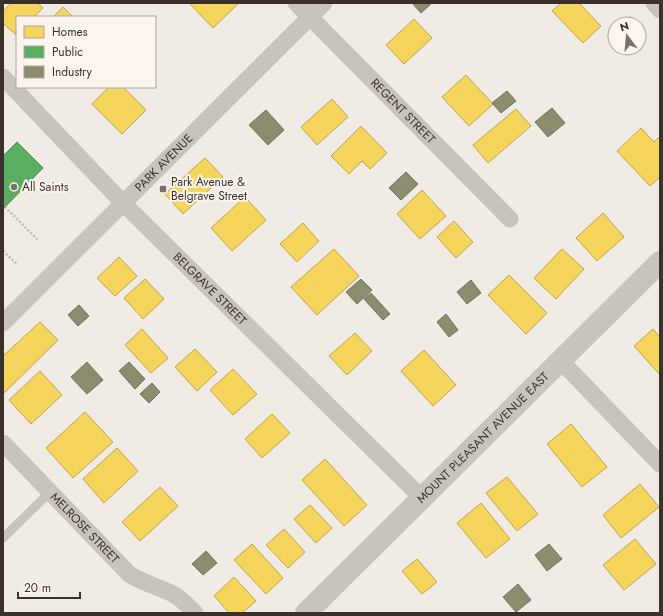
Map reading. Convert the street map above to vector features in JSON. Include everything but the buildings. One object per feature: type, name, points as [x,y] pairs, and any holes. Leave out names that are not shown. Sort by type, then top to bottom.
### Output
[{"type":"street","name":"REGENT STREET","points":[[296,3],[510,219]]},
{"type":"street","name":"PARK AVENUE","points":[[3,323],[324,3]]},
{"type":"street","points":[[654,3],[660,10]]},
{"type":"street","name":"BELGRAVE STREET","points":[[3,77],[123,202],[421,497]]},
{"type":"street","name":"MOUNT PLEASANT AVENUE EAST","points":[[306,613],[421,497],[660,262]]},
{"type":"street","points":[[560,360],[660,464]]},
{"type":"street","name":"MELROSE STREET","points":[[3,443],[129,574],[140,582],[172,594],[184,602],[195,613]]},
{"type":"lane","points":[[3,538],[50,492]]},
{"type":"path","points":[[5,207],[40,242]]},
{"type":"path","points":[[3,251],[17,264]]},
{"type":"place","name":"All Saints","points":[[14,187]]},
{"type":"place","name":"Park Avenue & Belgrave Street","points":[[163,189]]}]
